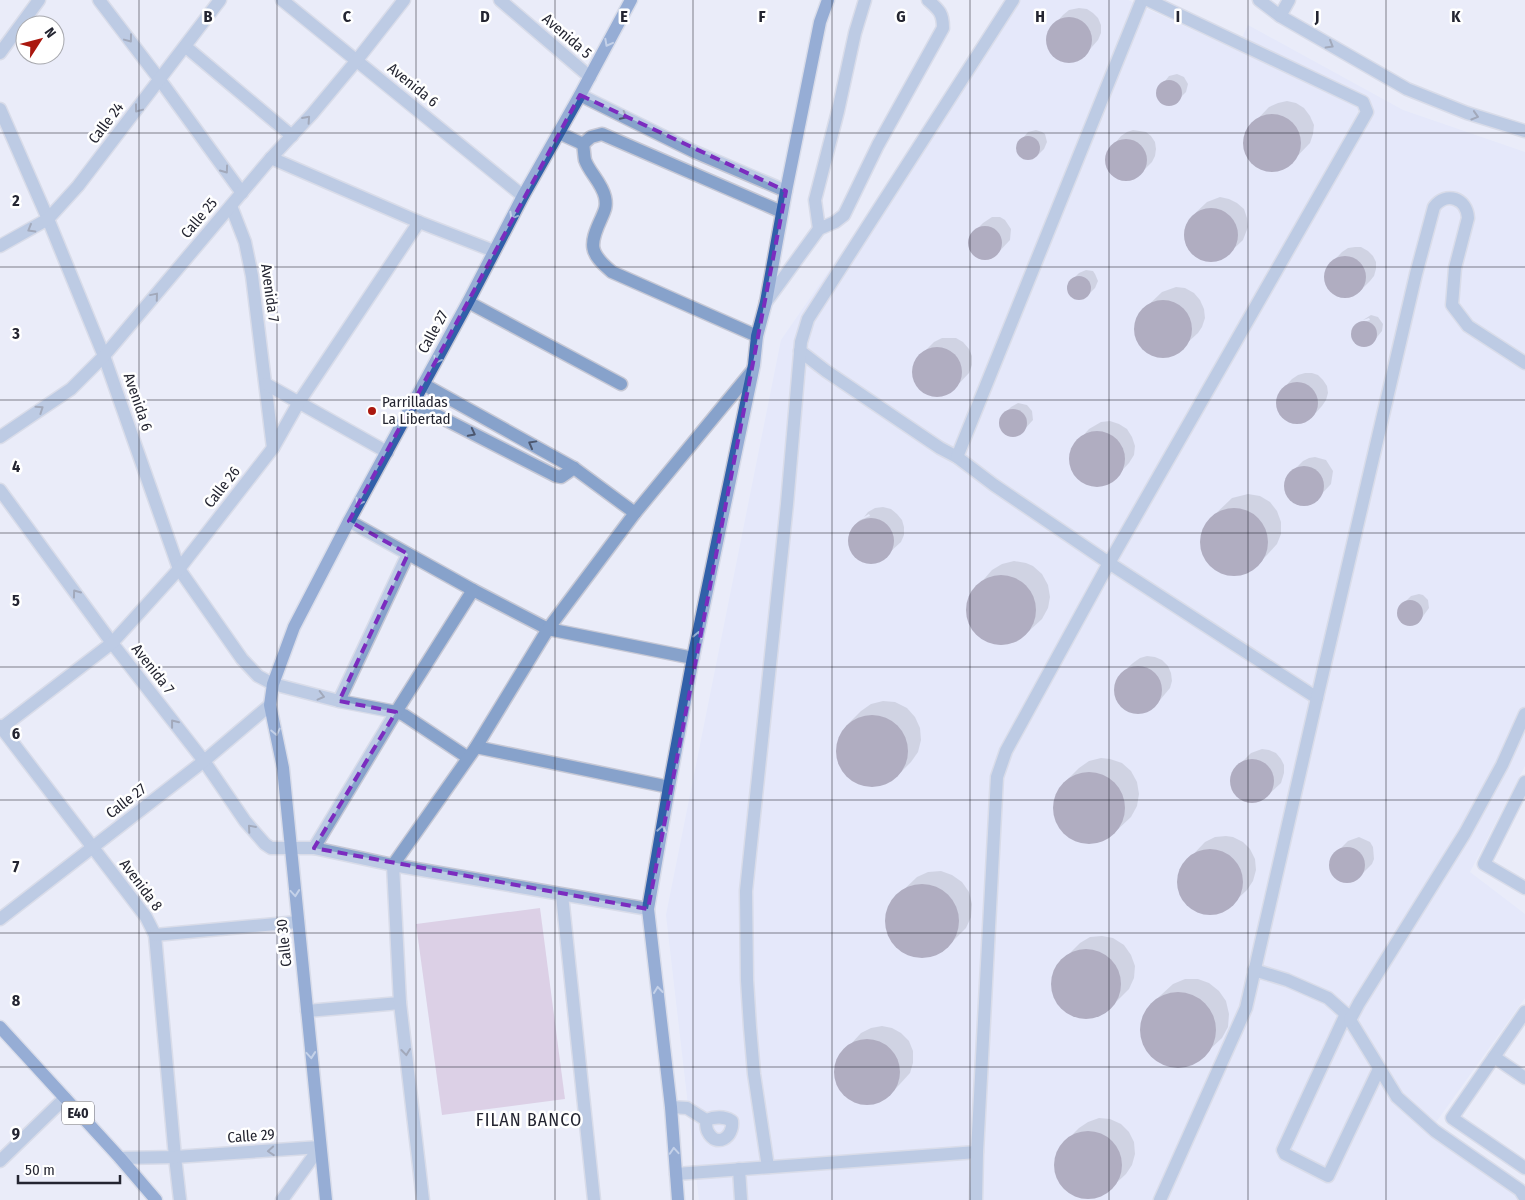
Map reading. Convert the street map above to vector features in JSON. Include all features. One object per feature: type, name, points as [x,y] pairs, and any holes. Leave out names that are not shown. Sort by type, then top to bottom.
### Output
[{"type":"main road","name":"Calle 27","points":[[274,684],[294,627],[349,521],[468,302],[523,196],[631,0]]},
{"type":"main road","points":[[678,1200],[671,1107],[648,910],[693,658],[752,371],[757,336],[766,302],[820,22],[828,0]]},
{"type":"main road","name":"Calle 30","points":[[274,684],[270,705],[283,768],[292,847],[326,1200]]},
{"type":"main road","name":"E40","points":[[0,1027],[156,1200]]},
{"type":"street","points":[[0,53],[39,0]]},
{"type":"street","points":[[99,0],[242,193]]},
{"type":"street","name":"Calle 24","points":[[0,246],[48,219],[78,186],[220,0]]},
{"type":"street","name":"Avenida 6","points":[[282,0],[523,196]]},
{"type":"street","name":"Calle 25","points":[[0,437],[71,388],[104,356],[271,158],[357,60],[404,0]]},
{"type":"street","name":"Avenida 5","points":[[500,0],[590,77]]},
{"type":"street","points":[[819,230],[815,200],[838,111],[855,33],[865,0]]},
{"type":"street","points":[[766,302],[819,230],[844,215],[878,145],[944,28],[940,12],[928,0]]},
{"type":"street","points":[[768,1167],[754,1074],[750,1027],[747,980],[746,890],[787,504],[801,342],[808,320],[1013,0]]},
{"type":"street","points":[[957,456],[1142,0]]},
{"type":"street","points":[[976,1200],[997,777],[1006,751],[1109,562],[1367,112],[1363,102],[1148,0]]},
{"type":"street","points":[[1259,0],[1280,16],[1407,90],[1466,113],[1525,131]]},
{"type":"street","points":[[1280,16],[1289,0]]},
{"type":"street","points":[[186,47],[292,136]]},
{"type":"street","points":[[580,95],[696,152],[786,191]]},
{"type":"street","name":"Avenida 6","points":[[0,109],[48,219],[104,356],[179,569],[242,660],[258,676],[274,684],[404,715],[467,757]]},
{"type":"street","points":[[559,133],[583,144]]},
{"type":"street","points":[[583,144],[591,137],[602,134],[782,212]]},
{"type":"street","points":[[583,144],[585,159],[604,193],[607,206],[595,231],[592,245],[600,262],[612,272],[757,336]]},
{"type":"street","points":[[271,158],[418,222],[494,251]]},
{"type":"street","points":[[1160,1200],[1246,1008],[1416,274],[1434,207],[1442,200],[1447,198],[1458,200],[1468,213],[1455,268],[1452,305],[1462,320],[1476,332],[1525,363]]},
{"type":"street","name":"Avenida 7","points":[[232,206],[245,242],[252,276],[273,448]]},
{"type":"street","name":"Calle 26","points":[[1,728],[112,643],[179,569],[273,448],[299,402],[418,222]]},
{"type":"street","points":[[468,302],[621,384]]},
{"type":"street","points":[[800,351],[940,448],[957,456],[994,485],[1317,698]]},
{"type":"street","points":[[423,1200],[400,1003],[393,865],[467,757],[476,747],[548,630],[635,514],[752,371]]},
{"type":"street","points":[[266,384],[387,452]]},
{"type":"street","points":[[424,384],[574,468],[635,514]]},
{"type":"street","points":[[413,403],[556,476],[561,476],[574,468]]},
{"type":"street","name":"Avenida 7","points":[[0,490],[112,643],[204,761],[245,821],[265,844],[271,848],[314,848],[393,865],[648,910]]},
{"type":"street","points":[[349,521],[548,630],[693,658]]},
{"type":"street","points":[[339,701],[408,554]]},
{"type":"street","points":[[314,848],[396,712],[473,590]]},
{"type":"street","name":"Calle 27","points":[[0,919],[204,761],[270,705]]},
{"type":"street","points":[[1379,1069],[1328,1176],[1285,1154],[1283,1150],[1348,1017],[1465,833],[1502,765],[1525,714]]},
{"type":"street","name":"Avenida 8","points":[[1,728],[146,917],[155,935],[180,1200]]},
{"type":"street","points":[[476,747],[669,787]]},
{"type":"street","points":[[1525,782],[1484,864],[1525,888]]},
{"type":"street","points":[[562,894],[594,1200]]},
{"type":"street","points":[[155,935],[298,922]]},
{"type":"street","points":[[1254,970],[1287,980],[1328,998],[1348,1017],[1397,1097],[1435,1130],[1523,1194]]},
{"type":"street","points":[[307,1011],[400,1003]]},
{"type":"street","points":[[1525,1012],[1452,1118],[1525,1168]]},
{"type":"street","points":[[1494,1057],[1525,1078]]},
{"type":"street","points":[[0,1161],[65,1098]]},
{"type":"street","points":[[671,1107],[687,1108],[706,1120]]},
{"type":"street","points":[[282,1200],[320,1147]]},
{"type":"street","name":"Calle 29","points":[[120,1158],[175,1157],[320,1147]]},
{"type":"street","points":[[676,1174],[977,1152]]},
{"type":"street","points":[[738,1169],[741,1200]]},
{"type":"highlighted area","points":[[580,95],[786,191],[648,909],[314,848],[396,712],[339,701],[408,554],[349,521]]},
{"type":"shaded area","points":[[1016,0],[1128,0],[1236,50],[1248,25],[1403,110],[1525,152],[1525,766],[1470,872],[1525,914],[1525,998],[1434,1125],[1525,1200],[699,1200],[666,915],[781,340]]},
{"type":"shaded area","points":[[540,908],[565,1099],[442,1115],[416,924]]},
{"type":"building","points":[[1069,17],[1082,21],[1088,27],[1092,40],[1088,53],[1082,59],[1069,63],[1056,59],[1050,53],[1046,40],[1050,27],[1056,21]]},
{"type":"building","points":[[1169,80],[1178,84],[1182,93],[1178,102],[1169,106],[1160,102],[1156,93],[1160,84]]},
{"type":"building","points":[[1272,114],[1288,119],[1296,127],[1301,143],[1296,159],[1288,167],[1272,172],[1256,167],[1248,159],[1243,143],[1248,127],[1256,119]]},
{"type":"building","points":[[1023,136],[1033,136],[1040,143],[1040,153],[1033,160],[1023,160],[1016,153],[1016,143]]},
{"type":"building","points":[[1130,139],[1138,142],[1144,148],[1147,160],[1144,172],[1138,178],[1122,181],[1114,178],[1108,172],[1105,156],[1108,148],[1114,142]]},
{"type":"building","points":[[1206,208],[1216,208],[1226,212],[1234,220],[1238,235],[1234,250],[1226,258],[1216,262],[1206,262],[1196,258],[1188,250],[1184,240],[1184,230],[1188,220],[1196,212]]},
{"type":"building","points":[[985,226],[992,227],[997,231],[1001,236],[1001,250],[997,255],[992,259],[985,260],[978,259],[973,255],[969,250],[968,243],[969,236],[973,231],[978,227]]},
{"type":"building","points":[[1349,256],[1357,259],[1363,265],[1366,277],[1363,289],[1357,295],[1341,298],[1333,295],[1327,289],[1324,273],[1327,265],[1333,259]]},
{"type":"building","points":[[1079,276],[1088,279],[1091,288],[1088,297],[1079,300],[1070,297],[1067,288],[1070,279]]},
{"type":"building","points":[[1163,300],[1179,305],[1187,313],[1192,329],[1187,345],[1179,353],[1163,358],[1147,353],[1139,345],[1134,329],[1139,313],[1147,305]]},
{"type":"building","points":[[1364,321],[1373,325],[1377,334],[1373,343],[1364,347],[1355,343],[1351,334],[1355,325]]},
{"type":"building","points":[[937,347],[947,349],[955,354],[960,362],[962,372],[960,382],[955,390],[947,395],[937,397],[927,395],[919,390],[914,382],[912,372],[914,362],[919,354],[927,349]]},
{"type":"building","points":[[1301,382],[1309,385],[1315,391],[1318,403],[1315,415],[1309,421],[1293,424],[1285,421],[1279,415],[1276,399],[1279,391],[1285,385]]},
{"type":"building","points":[[1013,409],[1023,413],[1027,423],[1023,433],[1013,437],[1003,433],[999,423],[1003,413]]},
{"type":"building","points":[[1097,431],[1108,433],[1117,439],[1123,448],[1125,459],[1123,470],[1117,479],[1108,485],[1097,487],[1086,485],[1077,479],[1071,470],[1069,459],[1071,448],[1077,439],[1086,433]]},
{"type":"building","points":[[1304,466],[1318,472],[1324,486],[1318,500],[1304,506],[1290,500],[1284,486],[1290,472]]},
{"type":"building","points":[[1241,508],[1253,514],[1262,523],[1268,535],[1266,555],[1258,566],[1241,576],[1227,576],[1210,566],[1202,555],[1200,535],[1210,518],[1221,510]]},
{"type":"building","points":[[876,518],[888,524],[893,532],[893,550],[888,558],[880,563],[866,564],[854,558],[849,550],[848,536],[854,524],[862,519]]},
{"type":"building","points":[[1008,575],[1021,581],[1030,590],[1034,596],[1036,610],[1034,624],[1026,635],[1015,643],[994,645],[987,643],[976,635],[968,624],[966,603],[968,596],[976,585],[987,577]]},
{"type":"building","points":[[1410,600],[1419,604],[1423,613],[1419,622],[1410,626],[1401,622],[1397,613],[1401,604]]},
{"type":"building","points":[[1138,666],[1147,668],[1155,673],[1160,681],[1162,690],[1160,699],[1155,707],[1147,712],[1138,714],[1129,712],[1121,707],[1116,699],[1114,690],[1116,681],[1121,673],[1129,668]]},
{"type":"building","points":[[879,715],[898,725],[906,737],[908,751],[906,765],[898,777],[886,785],[865,787],[846,777],[838,765],[836,744],[846,725],[858,717]]},
{"type":"building","points":[[1256,759],[1268,765],[1273,772],[1273,790],[1268,797],[1261,802],[1248,803],[1240,800],[1233,793],[1230,777],[1233,769],[1240,762]]},
{"type":"building","points":[[1089,772],[1103,775],[1115,782],[1122,794],[1125,808],[1122,822],[1115,834],[1103,841],[1089,844],[1075,841],[1063,834],[1056,822],[1053,808],[1056,794],[1063,782],[1075,775]]},
{"type":"building","points":[[1347,847],[1354,848],[1360,852],[1364,858],[1364,872],[1360,878],[1354,882],[1347,883],[1340,882],[1334,878],[1330,872],[1329,865],[1330,858],[1334,852],[1340,848]]},
{"type":"building","points":[[1210,849],[1222,852],[1233,859],[1240,870],[1243,882],[1240,894],[1233,905],[1222,912],[1210,915],[1198,912],[1187,905],[1180,894],[1177,882],[1180,870],[1187,859],[1198,852]]},
{"type":"building","points":[[922,884],[936,887],[948,895],[956,907],[959,921],[956,935],[948,947],[936,955],[922,958],[908,955],[896,947],[888,935],[885,921],[888,907],[896,895],[908,887]]},
{"type":"building","points":[[1086,949],[1099,952],[1111,959],[1118,971],[1121,984],[1118,997],[1111,1009],[1099,1016],[1086,1019],[1073,1016],[1061,1009],[1054,997],[1051,984],[1054,971],[1061,959],[1073,952]]},
{"type":"building","points":[[1178,992],[1193,995],[1205,1003],[1213,1015],[1216,1030],[1213,1045],[1205,1057],[1193,1065],[1178,1068],[1163,1065],[1151,1057],[1143,1045],[1140,1030],[1143,1015],[1151,1003],[1163,995]]},
{"type":"building","points":[[867,1039],[880,1042],[890,1049],[897,1059],[900,1072],[897,1085],[890,1095],[880,1102],[867,1105],[854,1102],[844,1095],[837,1085],[834,1072],[837,1059],[844,1049],[854,1042]]},
{"type":"building","points":[[1088,1131],[1101,1134],[1112,1141],[1119,1152],[1122,1165],[1119,1178],[1112,1189],[1101,1196],[1088,1199],[1075,1196],[1064,1189],[1057,1178],[1054,1165],[1057,1152],[1064,1141],[1075,1134]]},
{"type":"place","name":"Parrilladas La Libertad","points":[[372,411]]},
{"type":"district","name":"FILAN BANCO","points":[[529,1120]]}]
